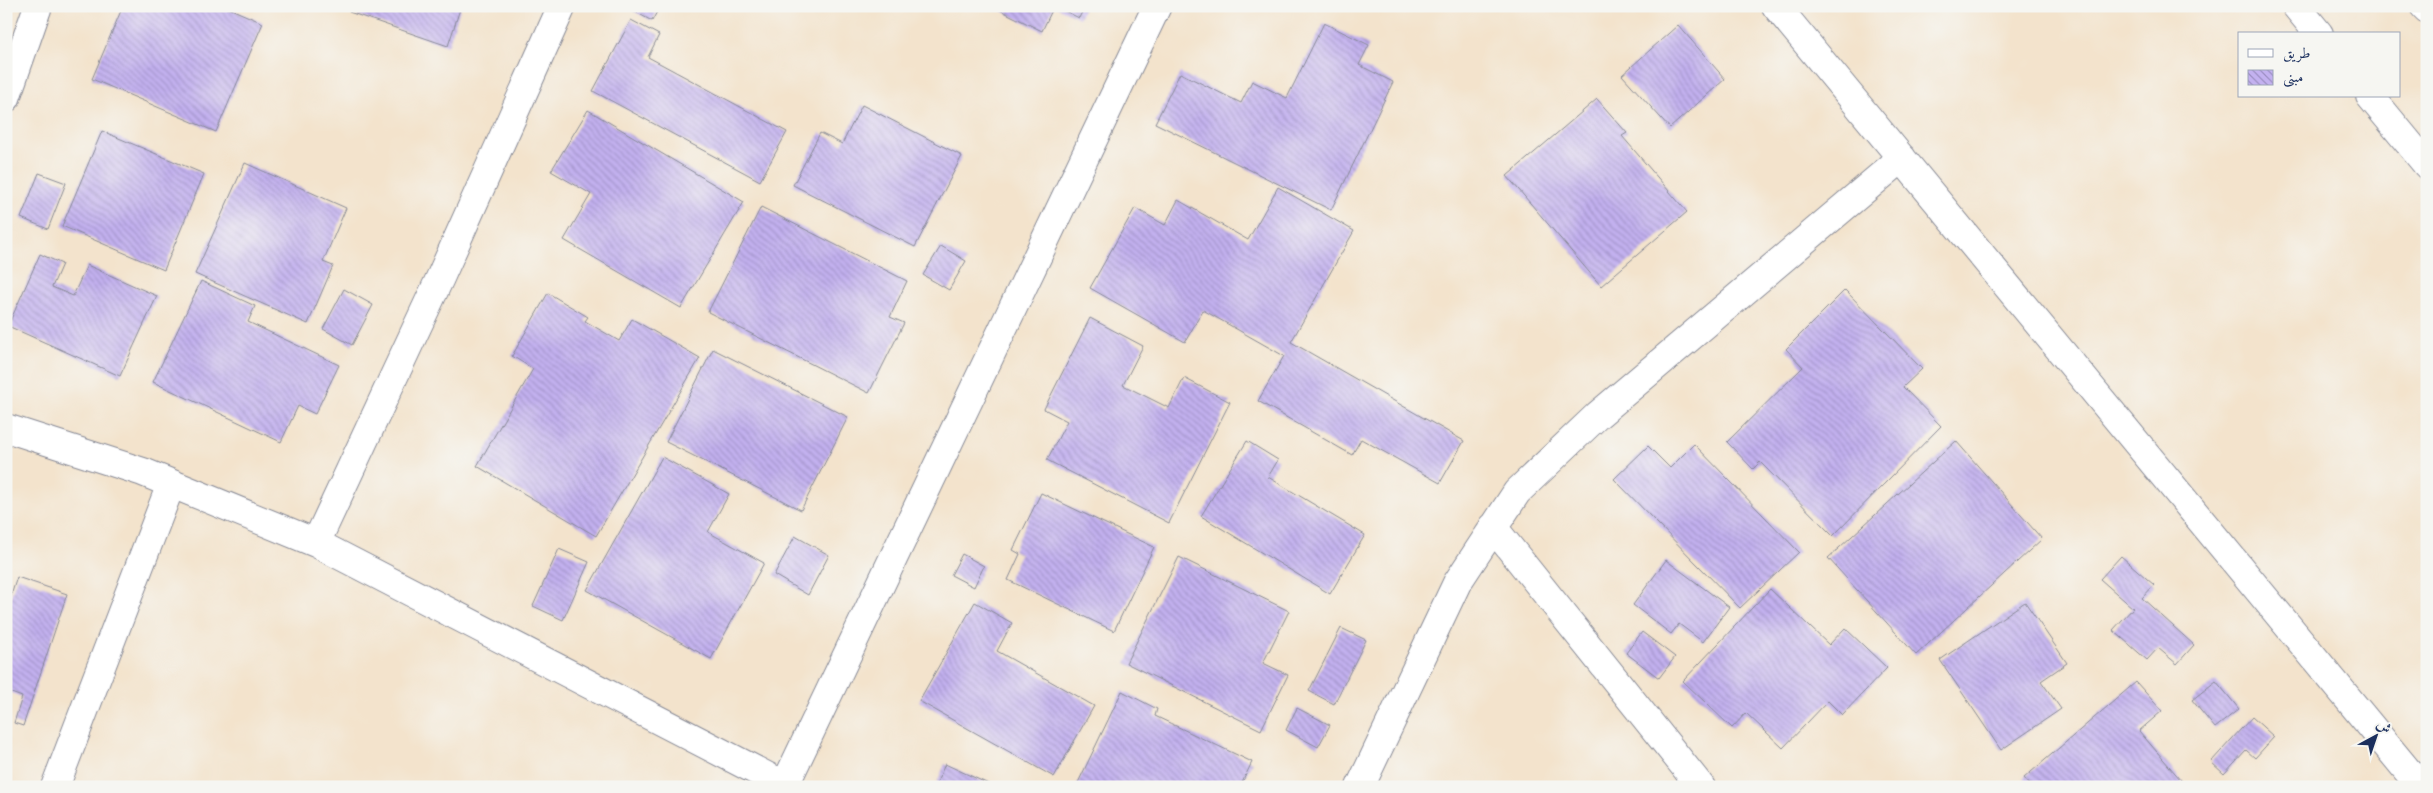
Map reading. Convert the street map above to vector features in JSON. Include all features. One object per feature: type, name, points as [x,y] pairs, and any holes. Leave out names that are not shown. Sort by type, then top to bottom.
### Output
[{"type":"street","points":[[6,98],[38,6]]},
{"type":"street","points":[[316,543],[440,278],[562,6]]},
{"type":"street","points":[[6,428],[143,472],[316,543],[784,786],[1157,6]]},
{"type":"street","points":[[1776,6],[2421,787]]},
{"type":"street","points":[[2296,6],[2317,32]]},
{"type":"street","points":[[2372,98],[2427,165]]},
{"type":"street","points":[[1360,787],[1457,583],[1517,492],[1598,415],[1902,158]]},
{"type":"street","points":[[55,787],[171,484]]},
{"type":"street","points":[[1493,527],[1701,787]]},
{"type":"building","points":[[123,6],[224,6],[263,23],[216,132],[92,79]]},
{"type":"building","points":[[351,6],[461,6],[448,46],[349,12]]},
{"type":"building","points":[[629,6],[660,6],[652,21],[628,8]]},
{"type":"building","points":[[992,6],[1054,6],[1042,31]]},
{"type":"building","points":[[1055,6],[1085,6],[1079,18]]},
{"type":"building","points":[[631,20],[659,35],[648,57],[787,132],[760,181],[593,91]]},
{"type":"building","points":[[1324,23],[1369,45],[1359,65],[1393,82],[1331,210],[1155,123],[1180,73],[1241,103],[1252,81],[1287,98]]},
{"type":"building","points":[[1678,25],[1725,79],[1670,128],[1622,75]]},
{"type":"building","points":[[1597,99],[1627,133],[1622,136],[1687,212],[1601,286],[1507,176]]},
{"type":"building","points":[[862,105],[962,156],[915,247],[793,185],[820,133],[842,144]]},
{"type":"building","points":[[588,110],[744,202],[681,308],[564,240],[591,194],[551,171]]},
{"type":"building","points":[[102,131],[204,174],[164,270],[62,226]]},
{"type":"building","points":[[245,163],[346,208],[323,262],[333,266],[308,324],[195,274]]},
{"type":"building","points":[[39,173],[66,183],[48,229],[21,218]]},
{"type":"building","points":[[1278,187],[1354,231],[1291,342],[1464,441],[1440,483],[1361,439],[1352,455],[1258,401],[1284,356],[1203,310],[1185,342],[1090,288],[1135,208],[1165,225],[1178,200],[1248,240]]},
{"type":"building","points":[[761,207],[907,281],[890,317],[904,323],[869,393],[708,312]]},
{"type":"building","points":[[941,246],[966,261],[949,290],[923,275]]},
{"type":"building","points":[[40,254],[62,264],[52,287],[73,296],[87,265],[157,296],[120,376],[8,326]]},
{"type":"building","points":[[201,281],[255,306],[248,322],[339,365],[315,414],[298,406],[281,442],[153,382]]},
{"type":"building","points":[[344,289],[373,305],[352,345],[323,329]]},
{"type":"building","points":[[1845,290],[1922,369],[1903,387],[1941,426],[1833,536],[1760,462],[1753,469],[1727,442],[1803,367],[1786,349]]},
{"type":"building","points":[[548,293],[588,317],[585,321],[619,341],[632,319],[700,358],[596,536],[477,466],[533,369],[512,356]]},
{"type":"building","points":[[1090,318],[1143,346],[1123,385],[1169,408],[1184,378],[1230,402],[1169,523],[1047,460],[1067,421],[1044,409]]},
{"type":"building","points":[[713,349],[848,417],[801,510],[666,442]]},
{"type":"building","points":[[1247,441],[1278,460],[1268,477],[1365,535],[1330,594],[1201,516]]},
{"type":"building","points":[[1956,441],[2042,539],[1916,655],[1828,558]]},
{"type":"building","points":[[1694,444],[1799,552],[1740,608],[1614,479],[1648,446],[1670,468]]},
{"type":"building","points":[[662,457],[729,494],[708,532],[764,563],[711,659],[587,590]]},
{"type":"building","points":[[1041,493],[1154,547],[1114,631],[1008,580],[1020,554],[1013,550]]},
{"type":"building","points":[[795,536],[829,555],[808,595],[774,575]]},
{"type":"building","points":[[559,549],[589,562],[563,620],[533,606]]},
{"type":"building","points":[[962,554],[984,566],[974,587],[951,575]]},
{"type":"building","points":[[2121,556],[2154,585],[2142,598],[2194,645],[2177,664],[2158,648],[2147,660],[2113,630],[2133,608],[2100,579]]},
{"type":"building","points":[[1179,557],[1289,611],[1263,663],[1288,675],[1261,730],[1126,663]]},
{"type":"building","points":[[1666,560],[1729,607],[1703,642],[1679,624],[1671,634],[1633,605]]},
{"type":"building","points":[[17,577],[67,594],[23,726],[14,723],[22,697],[6,691],[6,611]]},
{"type":"building","points":[[1770,589],[1829,645],[1845,628],[1887,668],[1842,715],[1828,701],[1783,748],[1746,713],[1732,728],[1683,681]]},
{"type":"building","points":[[975,602],[1012,623],[997,651],[1094,706],[1054,777],[919,701]]},
{"type":"building","points":[[2025,602],[2067,663],[2041,681],[2061,709],[2001,750],[1940,660]]},
{"type":"building","points":[[1341,628],[1366,640],[1334,704],[1309,691]]},
{"type":"building","points":[[1642,632],[1675,657],[1659,678],[1626,653]]},
{"type":"building","points":[[2216,681],[2239,709],[2215,728],[2192,700]]},
{"type":"building","points":[[2136,682],[2162,711],[2139,731],[2187,787],[2032,787],[2024,778]]},
{"type":"building","points":[[1122,691],[1157,709],[1155,716],[1252,762],[1240,787],[1076,787]]},
{"type":"building","points":[[1297,708],[1330,725],[1318,747],[1286,730]]},
{"type":"building","points":[[2252,717],[2274,737],[2255,758],[2246,750],[2224,774],[2211,762]]},
{"type":"building","points":[[945,764],[995,787],[935,787]]}]
